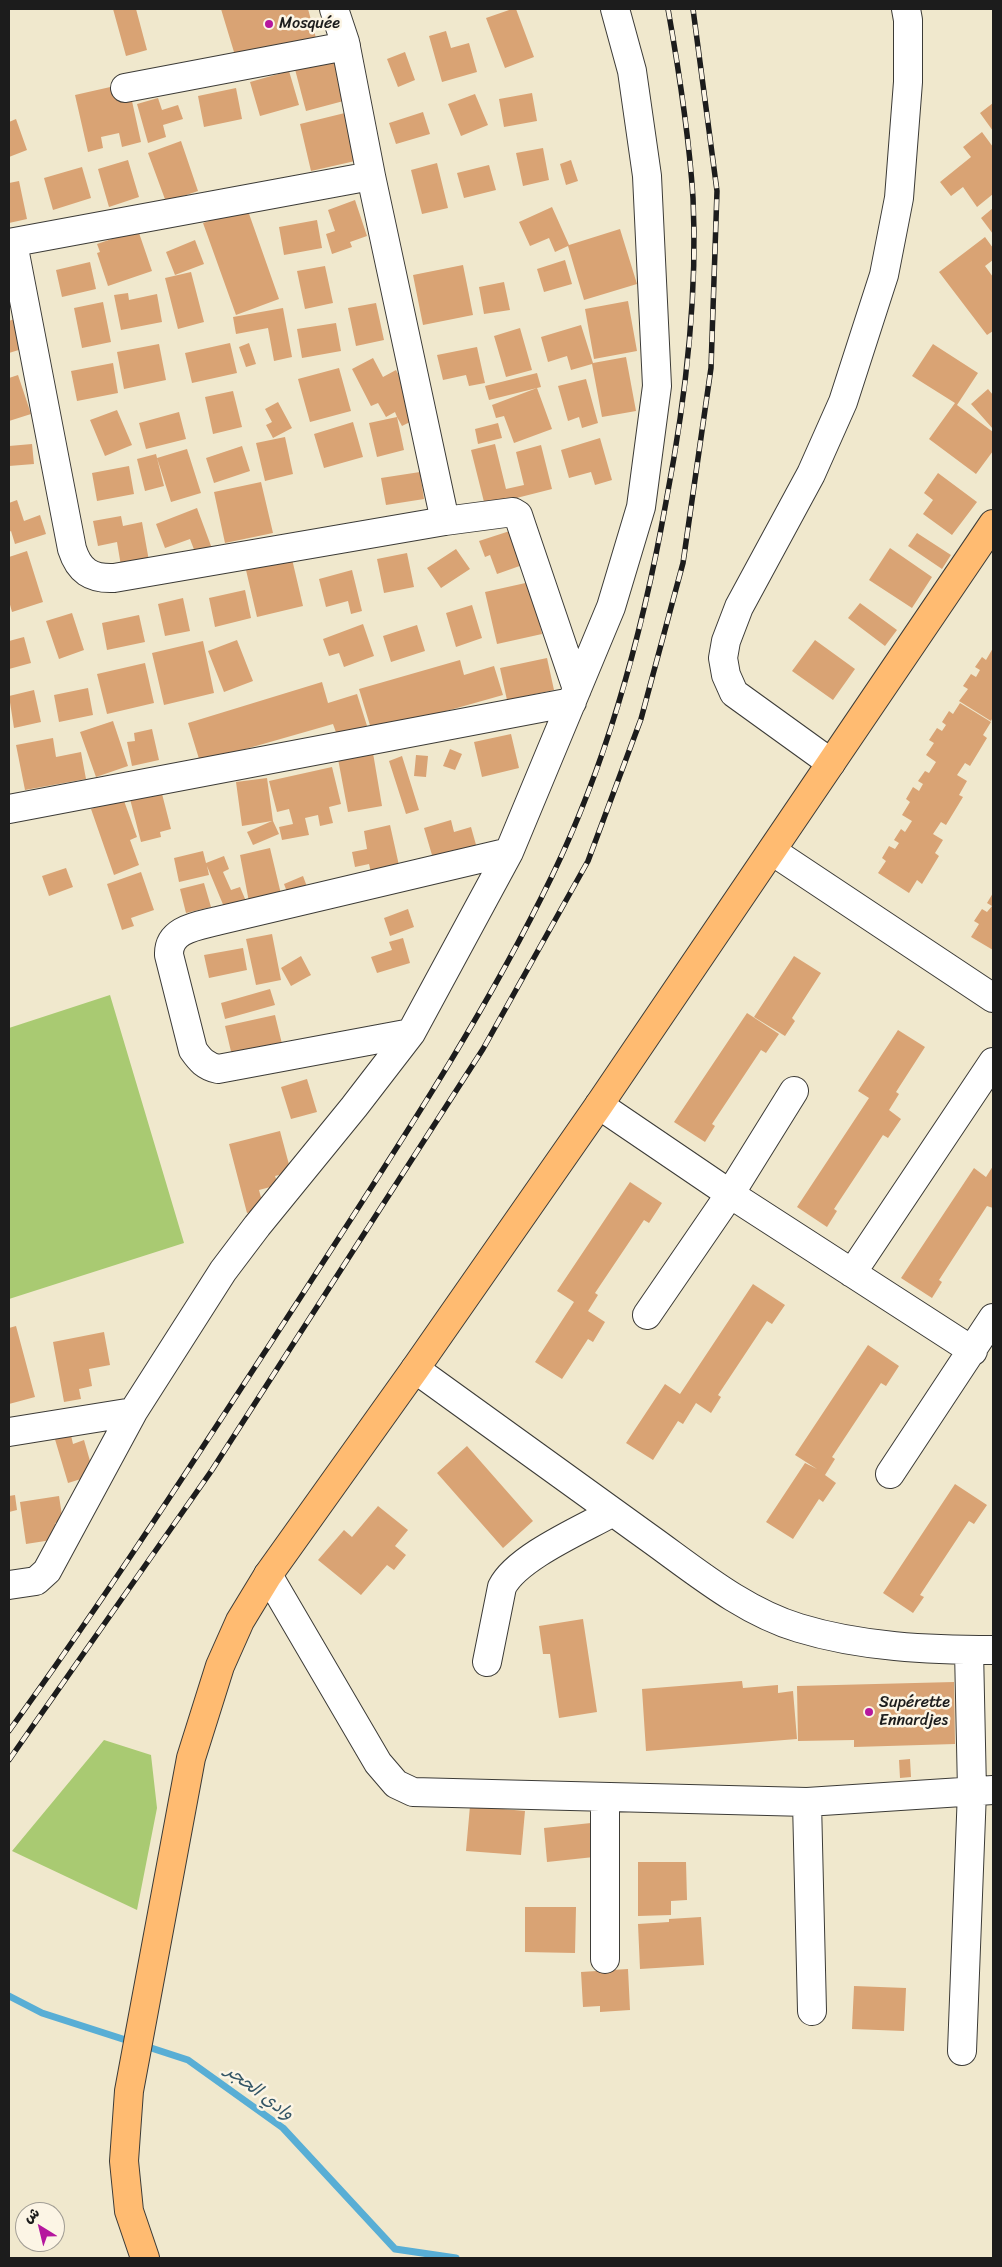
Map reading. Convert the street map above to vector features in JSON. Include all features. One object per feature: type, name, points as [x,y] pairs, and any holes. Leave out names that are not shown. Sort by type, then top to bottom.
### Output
[{"type":"main road","points":[[145,2258],[129,2211],[124,2161],[130,2091],[191,1758],[220,1666],[240,1621],[268,1576],[599,1105],[993,524]]},
{"type":"street","points":[[334,9],[346,46],[371,176],[445,521]]},
{"type":"street","points":[[9,1585],[36,1581],[47,1571],[133,1412],[223,1271],[411,1033],[509,852],[610,607],[638,516],[650,449],[656,386],[647,176],[632,71],[614,9]]},
{"type":"street","points":[[830,763],[734,693],[726,675],[723,658],[726,641],[739,606],[811,474],[843,402],[884,275],[899,198],[908,82],[908,20],[906,9]]},
{"type":"street","points":[[125,88],[346,46]]},
{"type":"street","points":[[371,176],[11,243],[72,549],[76,561],[88,574],[100,579],[114,578],[511,511],[516,514],[575,695]]},
{"type":"street","points":[[9,809],[575,695]]},
{"type":"street","points":[[772,851],[993,998]]},
{"type":"street","points":[[411,1033],[218,1069],[208,1066],[200,1060],[193,1050],[169,954],[169,944],[179,933],[217,921],[509,852]]},
{"type":"street","points":[[852,1273],[993,1062]]},
{"type":"street","points":[[647,1315],[730,1194],[794,1091]]},
{"type":"street","points":[[599,1105],[730,1194],[973,1351]]},
{"type":"street","points":[[890,1474],[993,1318]]},
{"type":"street","points":[[415,1369],[613,1512],[742,1602],[798,1628],[878,1644],[981,1650],[983,1791],[962,2051]]},
{"type":"street","points":[[9,1432],[133,1412]]},
{"type":"street","points":[[487,1662],[502,1587],[508,1577],[521,1564],[613,1512]]},
{"type":"street","points":[[268,1576],[365,1743],[387,1775],[396,1784],[413,1792],[426,1794],[807,1802],[983,1791]]},
{"type":"street","points":[[605,1798],[605,1959]]},
{"type":"street","points":[[807,1802],[812,2011]]},
{"type":"green space","points":[[110,995],[184,1243],[9,1299],[9,1028]]},
{"type":"green space","points":[[104,1740],[151,1755],[157,1808],[137,1910],[12,1851]]},
{"type":"building","points":[[113,9],[136,9],[147,50],[126,56]]},
{"type":"building","name":"Mosquée","points":[[221,9],[308,9],[316,38],[237,62]]},
{"type":"building","points":[[516,9],[534,57],[505,68],[486,18]]},
{"type":"building","points":[[446,31],[451,48],[469,43],[477,72],[442,82],[429,36]]},
{"type":"building","points":[[347,43],[351,99],[306,111],[292,58]]},
{"type":"building","points":[[405,52],[415,80],[398,87],[387,59]]},
{"type":"building","points":[[289,71],[299,105],[260,116],[250,82]]},
{"type":"building","points":[[128,83],[141,142],[122,147],[119,133],[101,137],[103,148],[88,152],[75,95]]},
{"type":"building","points":[[236,88],[242,119],[204,127],[198,96]]},
{"type":"building","points":[[532,93],[537,121],[504,127],[499,99]]},
{"type":"building","points":[[475,94],[488,125],[461,136],[448,104]]},
{"type":"building","points":[[158,98],[162,110],[178,105],[183,119],[163,125],[166,137],[148,143],[137,104]]},
{"type":"building","points":[[993,103],[993,131],[980,113]]},
{"type":"building","points":[[353,111],[364,159],[311,171],[300,124]]},
{"type":"building","points":[[423,112],[430,134],[396,144],[389,123]]},
{"type":"building","points":[[16,119],[27,150],[9,157],[9,122]]},
{"type":"building","points":[[982,132],[993,147],[993,194],[977,207],[963,187],[951,196],[940,182],[971,157],[963,147]]},
{"type":"building","points":[[181,141],[198,191],[166,202],[148,153]]},
{"type":"building","points":[[543,148],[549,180],[523,186],[516,153]]},
{"type":"building","points":[[128,160],[139,197],[109,207],[98,169]]},
{"type":"building","points":[[571,160],[578,181],[566,185],[560,164]]},
{"type":"building","points":[[437,163],[448,208],[422,214],[411,170]]},
{"type":"building","points":[[489,165],[496,190],[464,198],[457,173]]},
{"type":"building","points":[[82,167],[91,198],[53,210],[44,178]]},
{"type":"building","points":[[19,181],[27,219],[9,223],[9,183]]},
{"type":"building","points":[[355,200],[367,236],[350,242],[352,247],[332,254],[326,234],[335,231],[328,210]]},
{"type":"building","points":[[552,207],[569,245],[620,229],[637,284],[584,300],[568,246],[555,252],[549,238],[530,246],[519,222]]},
{"type":"building","points":[[247,208],[279,299],[236,315],[203,223]]},
{"type":"building","points":[[993,208],[993,234],[981,218]]},
{"type":"building","points":[[317,220],[322,248],[284,255],[279,227]]},
{"type":"building","points":[[138,230],[152,271],[108,286],[97,253],[100,252],[97,244]]},
{"type":"building","points":[[985,237],[993,248],[993,260],[985,266],[993,277],[993,331],[987,335],[939,272]]},
{"type":"building","points":[[195,240],[204,264],[175,275],[166,252]]},
{"type":"building","points":[[565,260],[572,284],[544,292],[537,269]]},
{"type":"building","points":[[90,262],[96,289],[62,297],[56,270]]},
{"type":"building","points":[[463,265],[473,315],[423,325],[413,275]]},
{"type":"building","points":[[325,266],[333,303],[305,309],[297,271]]},
{"type":"building","points":[[191,272],[204,322],[178,329],[165,278]]},
{"type":"building","points":[[504,282],[510,310],[484,314],[479,287]]},
{"type":"building","points":[[128,293],[129,300],[157,294],[162,322],[121,330],[114,295]]},
{"type":"building","points":[[628,301],[637,351],[594,359],[585,309]]},
{"type":"building","points":[[103,302],[111,342],[82,348],[74,308]]},
{"type":"building","points":[[376,303],[384,340],[356,346],[348,308]]},
{"type":"building","points":[[283,308],[292,357],[274,361],[268,328],[236,334],[233,317]]},
{"type":"building","points":[[14,319],[25,348],[9,353],[9,321]]},
{"type":"building","points":[[336,323],[341,351],[302,358],[297,329]]},
{"type":"building","points":[[581,325],[593,363],[626,357],[636,411],[602,417],[592,364],[571,370],[567,356],[548,362],[541,337]]},
{"type":"building","points":[[520,328],[532,370],[506,377],[494,336]]},
{"type":"building","points":[[230,343],[237,373],[192,383],[185,353]]},
{"type":"building","points":[[249,343],[256,364],[246,367],[239,347]]},
{"type":"building","points":[[159,344],[166,380],[124,389],[117,352]]},
{"type":"building","points":[[933,344],[978,373],[957,405],[993,432],[993,451],[976,474],[929,439],[955,403],[912,376]]},
{"type":"building","points":[[477,347],[485,383],[469,386],[466,375],[443,380],[437,355]]},
{"type":"building","points":[[373,358],[383,377],[396,370],[420,417],[402,426],[395,412],[386,417],[378,403],[371,406],[352,369]]},
{"type":"building","points":[[113,363],[118,393],[77,401],[71,371]]},
{"type":"building","points":[[339,368],[351,411],[310,422],[298,379]]},
{"type":"building","points":[[537,373],[541,387],[489,400],[485,386]]},
{"type":"building","points":[[18,375],[31,414],[9,421],[9,378]]},
{"type":"building","points":[[586,379],[598,423],[582,428],[579,417],[568,421],[558,386]]},
{"type":"building","points":[[537,388],[552,429],[514,443],[504,416],[496,418],[492,405]]},
{"type":"building","points":[[988,389],[993,395],[993,429],[971,404]]},
{"type":"building","points":[[233,391],[242,427],[213,434],[205,397]]},
{"type":"building","points":[[278,402],[292,428],[273,438],[266,425],[272,422],[265,409]]},
{"type":"building","points":[[117,410],[132,445],[105,456],[90,420]]},
{"type":"building","points":[[179,412],[186,439],[146,449],[139,423]]},
{"type":"building","points":[[397,417],[404,450],[377,457],[369,423]]},
{"type":"building","points":[[353,422],[363,457],[324,468],[314,434]]},
{"type":"building","points":[[498,423],[502,438],[478,444],[475,429]]},
{"type":"building","points":[[285,437],[293,474],[265,481],[256,443]]},
{"type":"building","points":[[600,438],[612,480],[595,485],[591,472],[569,478],[561,450]]},
{"type":"building","points":[[32,444],[34,464],[9,466],[9,446]]},
{"type":"building","points":[[495,444],[506,489],[524,485],[516,452],[541,445],[552,489],[485,506],[471,450]]},
{"type":"building","points":[[242,446],[250,471],[214,483],[206,458]]},
{"type":"building","points":[[187,449],[201,493],[171,502],[157,458]]},
{"type":"building","points":[[156,454],[164,486],[145,491],[137,459]]},
{"type":"building","points":[[129,466],[134,494],[97,501],[92,473]]},
{"type":"building","points":[[420,472],[424,499],[386,505],[381,478]]},
{"type":"building","points":[[938,473],[977,502],[952,535],[923,514],[933,500],[924,493]]},
{"type":"building","points":[[261,482],[273,533],[225,543],[214,492]]},
{"type":"building","points":[[17,500],[24,521],[40,515],[46,534],[15,544],[11,531],[9,532],[9,503]]},
{"type":"building","points":[[197,508],[214,554],[198,560],[190,539],[165,548],[156,524]]},
{"type":"building","points":[[121,516],[123,526],[142,522],[149,561],[121,566],[117,542],[98,546],[93,521]]},
{"type":"building","points":[[519,528],[531,562],[497,574],[490,555],[485,557],[479,541]]},
{"type":"building","points":[[917,533],[951,555],[942,569],[908,546]]},
{"type":"building","points":[[890,548],[932,577],[912,608],[869,580]]},
{"type":"building","points":[[456,549],[470,569],[441,588],[427,568]]},
{"type":"building","points":[[27,551],[43,602],[12,612],[9,601],[9,557]]},
{"type":"building","points":[[407,553],[414,587],[384,593],[377,559]]},
{"type":"building","points":[[292,559],[303,606],[257,617],[246,570]]},
{"type":"building","points":[[352,570],[362,611],[351,614],[348,601],[326,607],[319,579]]},
{"type":"building","points":[[530,582],[542,634],[497,644],[485,592]]},
{"type":"building","points":[[245,590],[251,618],[215,627],[209,598]]},
{"type":"building","points":[[183,598],[190,631],[165,636],[158,604]]},
{"type":"building","points":[[860,603],[897,630],[885,646],[848,618]]},
{"type":"building","points":[[472,605],[482,638],[456,647],[446,613]]},
{"type":"building","points":[[72,613],[84,650],[59,659],[46,621]]},
{"type":"building","points":[[139,615],[145,642],[107,650],[102,623]]},
{"type":"building","points":[[363,624],[374,656],[344,667],[339,653],[329,656],[323,639]]},
{"type":"building","points":[[417,625],[425,651],[391,662],[383,636]]},
{"type":"building","points":[[24,637],[31,663],[9,669],[9,641]]},
{"type":"building","points":[[237,640],[253,681],[224,692],[208,651]]},
{"type":"building","points":[[815,640],[855,669],[833,700],[792,671]]},
{"type":"building","points":[[203,641],[214,693],[164,705],[152,653]]},
{"type":"building","points":[[993,648],[993,717],[991,721],[959,701],[968,689],[963,686],[971,674],[976,677],[980,670],[975,667],[982,657],[986,660]]},
{"type":"building","points":[[547,658],[554,690],[507,700],[500,668]]},
{"type":"building","points":[[460,660],[464,675],[494,666],[503,695],[372,732],[359,689]]},
{"type":"building","points":[[145,663],[154,703],[107,714],[97,674]]},
{"type":"building","points":[[322,682],[328,703],[357,694],[368,729],[338,738],[333,724],[200,762],[188,723]]},
{"type":"building","points":[[88,688],[93,715],[59,722],[54,695]]},
{"type":"building","points":[[34,690],[41,722],[14,728],[9,696]]},
{"type":"building","points":[[960,703],[991,722],[983,735],[987,738],[970,766],[965,763],[957,775],[967,781],[959,795],[963,797],[946,825],[941,822],[933,834],[943,840],[935,853],[939,856],[922,884],[917,880],[909,893],[878,873],[886,861],[882,858],[889,846],[895,849],[899,843],[894,840],[901,829],[905,832],[912,821],[902,815],[910,802],[906,799],[913,787],[919,791],[923,784],[918,781],[925,771],[929,773],[936,762],[926,755],[934,743],[929,740],[937,728],[942,731],[946,725],[942,722],[949,711],[953,714]]},
{"type":"building","points":[[113,721],[128,766],[96,777],[80,732]]},
{"type":"building","points":[[152,729],[159,760],[132,766],[127,742],[135,741],[134,733]]},
{"type":"building","points":[[511,734],[519,768],[482,777],[474,742]]},
{"type":"building","points":[[53,738],[56,757],[81,752],[86,779],[25,790],[16,745]]},
{"type":"building","points":[[450,749],[462,754],[455,770],[443,766]]},
{"type":"building","points":[[373,753],[382,806],[348,812],[338,759]]},
{"type":"building","points":[[416,755],[428,756],[426,777],[414,776]]},
{"type":"building","points":[[402,756],[419,810],[406,814],[389,761]]},
{"type":"building","points":[[332,767],[341,804],[329,807],[333,823],[320,826],[318,815],[305,818],[309,835],[282,840],[279,827],[293,824],[289,809],[277,812],[269,781]]},
{"type":"building","points":[[267,778],[273,821],[279,834],[253,845],[247,832],[272,821],[242,826],[236,782]]},
{"type":"building","points":[[161,790],[171,829],[160,832],[161,837],[141,842],[130,799]]},
{"type":"building","points":[[123,798],[137,837],[130,840],[139,865],[114,875],[91,809]]},
{"type":"building","points":[[451,820],[454,832],[471,827],[480,859],[437,872],[424,828]]},
{"type":"building","points":[[390,825],[402,879],[374,885],[369,864],[355,867],[352,852],[367,849],[364,831]]},
{"type":"building","points":[[270,848],[281,894],[249,902],[240,855]]},
{"type":"building","points":[[203,851],[206,863],[224,856],[229,869],[223,872],[231,890],[240,887],[248,906],[227,914],[207,866],[209,875],[179,882],[174,858]]},
{"type":"building","points":[[66,868],[73,887],[49,896],[42,876]]},
{"type":"building","points":[[141,872],[154,910],[131,918],[134,926],[122,930],[107,884]]},
{"type":"building","points":[[303,876],[309,892],[290,900],[284,884]]},
{"type":"building","points":[[204,883],[211,907],[186,913],[180,889]]},
{"type":"building","points":[[993,893],[993,950],[971,937],[979,924],[974,921],[982,909],[987,912],[992,906],[987,903]]},
{"type":"building","points":[[408,909],[414,927],[390,936],[384,918]]},
{"type":"building","points":[[272,934],[281,980],[256,985],[246,939]]},
{"type":"building","points":[[403,938],[410,963],[377,973],[371,957],[392,950],[389,942]]},
{"type":"building","points":[[243,948],[247,970],[209,978],[204,955]]},
{"type":"building","points":[[301,956],[311,975],[291,986],[281,968]]},
{"type":"building","points":[[794,956],[821,973],[792,1018],[795,1021],[785,1036],[754,1017]]},
{"type":"building","points":[[270,989],[275,1005],[225,1019],[221,1003]]},
{"type":"building","points":[[747,1013],[779,1034],[766,1053],[761,1050],[712,1124],[715,1126],[705,1142],[674,1122]]},
{"type":"building","points":[[275,1015],[283,1048],[233,1060],[225,1026]]},
{"type":"building","points":[[898,1030],[925,1047],[896,1092],[899,1094],[889,1110],[901,1119],[888,1138],[883,1135],[834,1209],[837,1211],[827,1227],[797,1207],[869,1098],[858,1091]]},
{"type":"building","points":[[307,1079],[317,1112],[291,1119],[281,1087]]},
{"type":"building","points":[[280,1131],[291,1172],[275,1176],[278,1185],[259,1190],[264,1209],[247,1213],[229,1144]]},
{"type":"building","points":[[993,1166],[993,1208],[987,1206],[939,1280],[942,1282],[932,1298],[901,1278],[974,1168],[986,1177]]},
{"type":"building","points":[[630,1182],[662,1203],[649,1223],[644,1220],[595,1293],[598,1295],[588,1311],[605,1322],[593,1342],[588,1339],[562,1379],[535,1362],[574,1302],[557,1291]]},
{"type":"building","points":[[753,1284],[785,1305],[772,1324],[767,1321],[718,1395],[721,1397],[711,1413],[696,1403],[683,1424],[678,1421],[653,1460],[626,1443],[665,1384],[680,1394]]},
{"type":"building","points":[[16,1326],[35,1397],[9,1404],[9,1328]]},
{"type":"building","points":[[104,1332],[110,1365],[89,1369],[92,1386],[79,1389],[81,1399],[64,1402],[53,1342]]},
{"type":"building","points":[[868,1345],[899,1366],[886,1386],[881,1383],[832,1457],[835,1459],[825,1475],[836,1483],[823,1502],[819,1499],[793,1539],[766,1522],[805,1463],[817,1469],[795,1455]]},
{"type":"building","points":[[70,1431],[73,1444],[84,1440],[94,1475],[68,1483],[54,1436]]},
{"type":"building","points":[[467,1446],[533,1521],[503,1548],[437,1473]]},
{"type":"building","points":[[955,1484],[987,1505],[974,1524],[969,1521],[920,1595],[924,1597],[913,1613],[883,1593]]},
{"type":"building","points":[[15,1495],[17,1510],[9,1512],[9,1496]]},
{"type":"building","points":[[59,1496],[63,1522],[55,1523],[58,1539],[26,1544],[20,1502]]},
{"type":"building","points":[[378,1506],[408,1530],[395,1546],[406,1555],[394,1570],[387,1565],[361,1595],[318,1560],[344,1530],[352,1537]]},
{"type":"building","points":[[583,1619],[597,1712],[559,1718],[550,1654],[543,1654],[539,1626]]},
{"type":"building","points":[[742,1681],[743,1688],[778,1685],[778,1693],[793,1691],[797,1739],[646,1751],[642,1689]]},
{"type":"building","points":[[954,1682],[955,1744],[854,1747],[854,1740],[798,1741],[797,1686]]},
{"type":"building","points":[[910,1759],[911,1777],[900,1778],[899,1760]]},
{"type":"building","points":[[470,1806],[525,1811],[521,1855],[466,1851]]},
{"type":"building","points":[[591,1823],[594,1857],[547,1862],[544,1828]]},
{"type":"building","points":[[638,1862],[686,1862],[687,1900],[671,1901],[671,1915],[638,1916]]},
{"type":"building","points":[[525,1907],[576,1907],[575,1953],[525,1952]]},
{"type":"building","points":[[701,1917],[704,1965],[640,1969],[638,1924],[669,1922],[669,1919]]},
{"type":"building","points":[[628,1969],[630,2010],[600,2012],[600,2006],[583,2007],[581,1972]]},
{"type":"building","points":[[854,1986],[906,1988],[904,2031],[852,2029]]},
{"type":"waterway","name":"وادي الحجر","points":[[9,1996],[42,2013],[132,2042]]},
{"type":"waterway","name":"وادي الحجر","points":[[142,2045],[188,2060],[283,2128],[395,2249],[456,2258]]},
{"type":"railway","points":[[9,1731],[85,1624],[158,1515],[401,1141],[465,1037],[524,931],[552,876],[591,786],[622,693],[657,550],[679,427],[692,313],[694,275],[693,198],[683,103],[668,9]]},
{"type":"railway","points":[[9,1760],[212,1470],[483,1049],[588,861],[641,719],[683,563],[711,368],[717,191],[693,9]]},
{"type":"place","name":"Mosquée","points":[[269,24]]},
{"type":"place","name":"Supérette Ennardjes","points":[[869,1712]]}]
